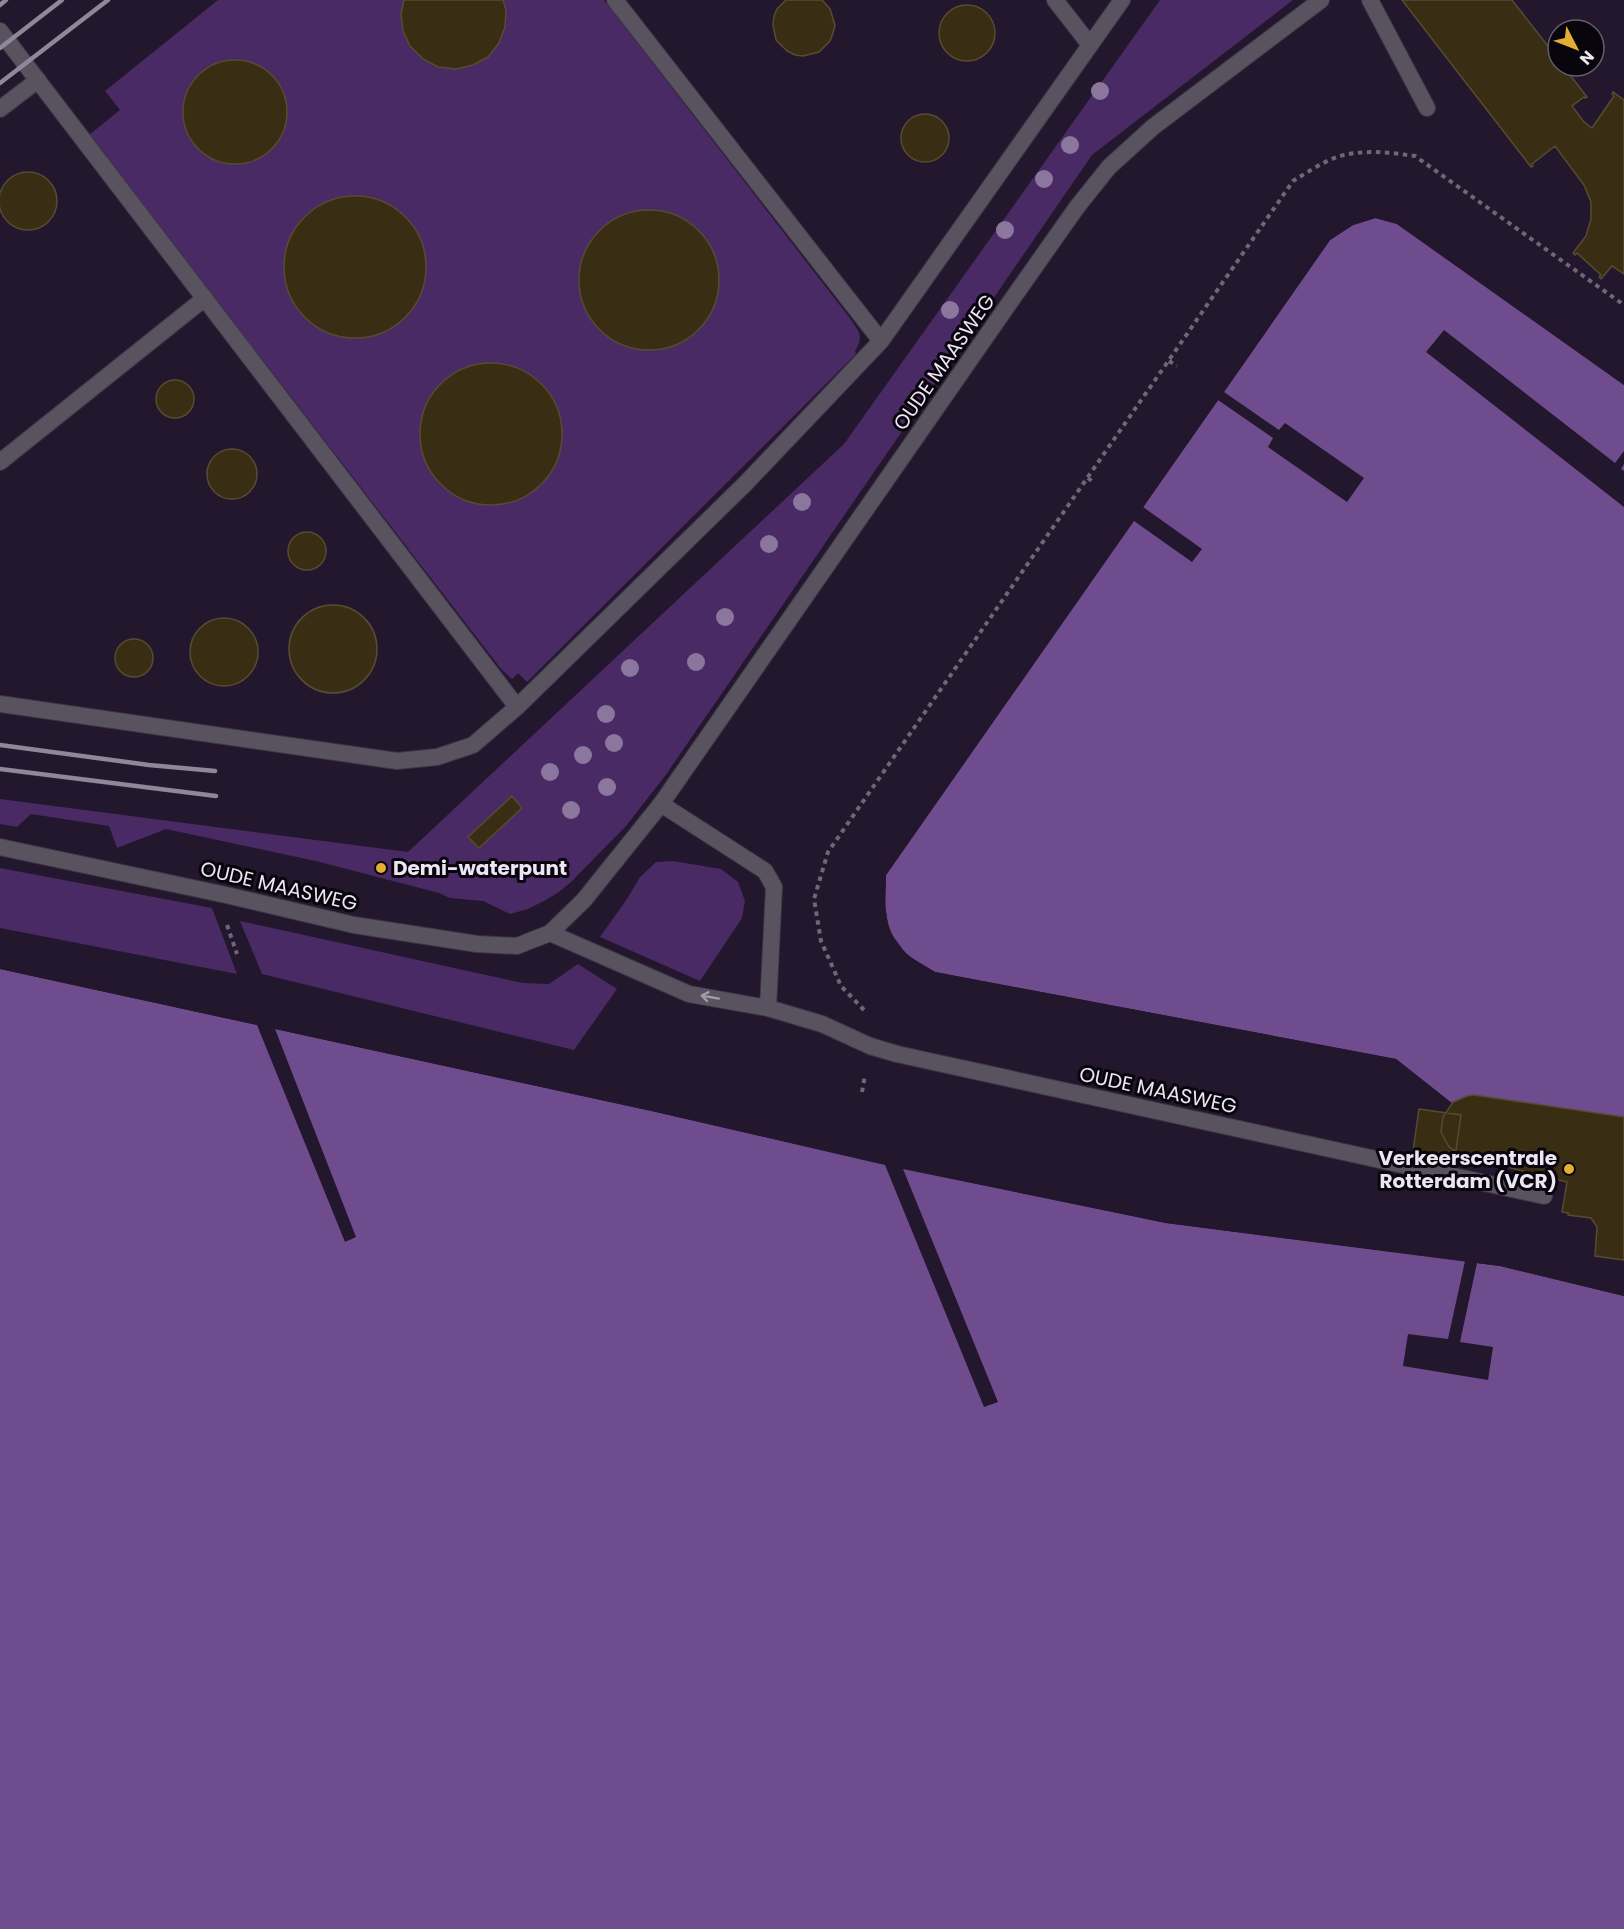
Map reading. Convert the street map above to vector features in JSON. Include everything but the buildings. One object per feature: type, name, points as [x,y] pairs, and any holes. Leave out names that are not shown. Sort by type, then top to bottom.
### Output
[{"type":"street","points":[[615,0],[881,341]]},
{"type":"street","points":[[1056,0],[1090,45]]},
{"type":"street","points":[[0,704],[397,761],[437,757],[473,745],[517,707],[745,484],[881,341],[1122,0]]},
{"type":"street","name":"OUDE MAASWEG","points":[[0,847],[366,926],[477,944],[517,946],[550,933],[584,900],[661,804],[1077,207],[1109,167],[1153,127],[1321,0]]},
{"type":"street","points":[[1370,0],[1427,108]]},
{"type":"street","points":[[0,31],[517,707]]},
{"type":"street","points":[[0,109],[38,80]]},
{"type":"street","points":[[0,462],[205,298]]},
{"type":"street","points":[[661,804],[765,871],[774,887],[768,1008]]},
{"type":"street","name":"OUDE MAASWEG","points":[[550,933],[689,994],[768,1008],[822,1024],[870,1046],[897,1054],[1544,1196]]},
{"type":"path","points":[[871,1018],[841,986],[821,941],[814,899],[828,852],[1293,181],[1320,165],[1348,154],[1386,152],[1415,156],[1624,305]]},
{"type":"path","points":[[1168,361],[1178,366]]},
{"type":"path","points":[[1088,478],[1093,482]]},
{"type":"shaded area","points":[[218,0],[604,0],[859,333],[860,341],[855,351],[856,354],[527,682],[518,673],[512,679],[501,669],[89,135],[120,110],[105,91]]},
{"type":"shaded area","points":[[1160,0],[1293,0],[1092,155],[665,776],[626,826],[559,892],[528,909],[510,914],[483,901],[450,898],[439,893],[320,862],[166,829],[117,848],[109,826],[31,814],[17,827],[0,824],[0,799],[408,852],[844,444]]},
{"type":"shaded area","points":[[1376,218],[1397,224],[1624,385],[1624,1167],[1506,1146],[1396,1059],[935,972],[907,954],[889,927],[886,907],[886,875],[1330,240],[1353,225]]},
{"type":"shaded area","points":[[673,861],[721,869],[738,882],[745,901],[742,918],[700,981],[600,937],[640,877],[656,862]]},
{"type":"shaded area","points":[[0,868],[212,908],[237,974],[0,928]]},
{"type":"shaded area","points":[[240,921],[523,983],[549,984],[578,964],[617,989],[574,1050],[262,974]]},
{"type":"shaded area","points":[[0,969],[656,1112],[901,1168],[1166,1223],[1500,1266],[1624,1296],[1624,1929],[0,1929]]},
{"type":"pier","points":[[1375,215],[1399,221],[1624,381],[1624,385],[1397,224],[1375,218],[1353,225],[1330,240],[1224,392],[1279,430],[1285,423],[1364,478],[1347,502],[1268,447],[1273,438],[1218,400],[1143,507],[1202,549],[1192,562],[1134,521],[886,875],[885,905],[889,931],[907,955],[935,972],[1396,1059],[1506,1146],[1624,1167],[1505,1148],[1395,1062],[934,975],[905,957],[886,932],[882,905],[883,873],[1327,239],[1351,222]]},
{"type":"pier","points":[[1444,330],[1615,463],[1624,451],[1624,464],[1621,469],[1624,471],[1624,507],[1426,352]]},
{"type":"pier","points":[[0,966],[656,1109],[901,1165],[1167,1221],[1500,1263],[1624,1293],[1624,1296],[1500,1266],[1477,1263],[1460,1342],[1493,1347],[1488,1380],[1403,1366],[1408,1334],[1448,1339],[1465,1261],[1166,1223],[903,1169],[998,1402],[984,1407],[885,1165],[656,1112],[275,1029],[356,1237],[345,1242],[257,1025],[0,969]]},
{"type":"railway","points":[[0,5],[6,0]]},
{"type":"railway","points":[[0,48],[62,0]]},
{"type":"railway","points":[[0,83],[108,0]]},
{"type":"railway","points":[[0,745],[149,765],[215,771]]},
{"type":"railway","points":[[0,769],[216,796]]},
{"type":"place","name":"Demi-waterpunt","points":[[381,868]]},
{"type":"place","name":"Verkeerscentrale Rotterdam (VCR)","points":[[1569,1169]]}]
